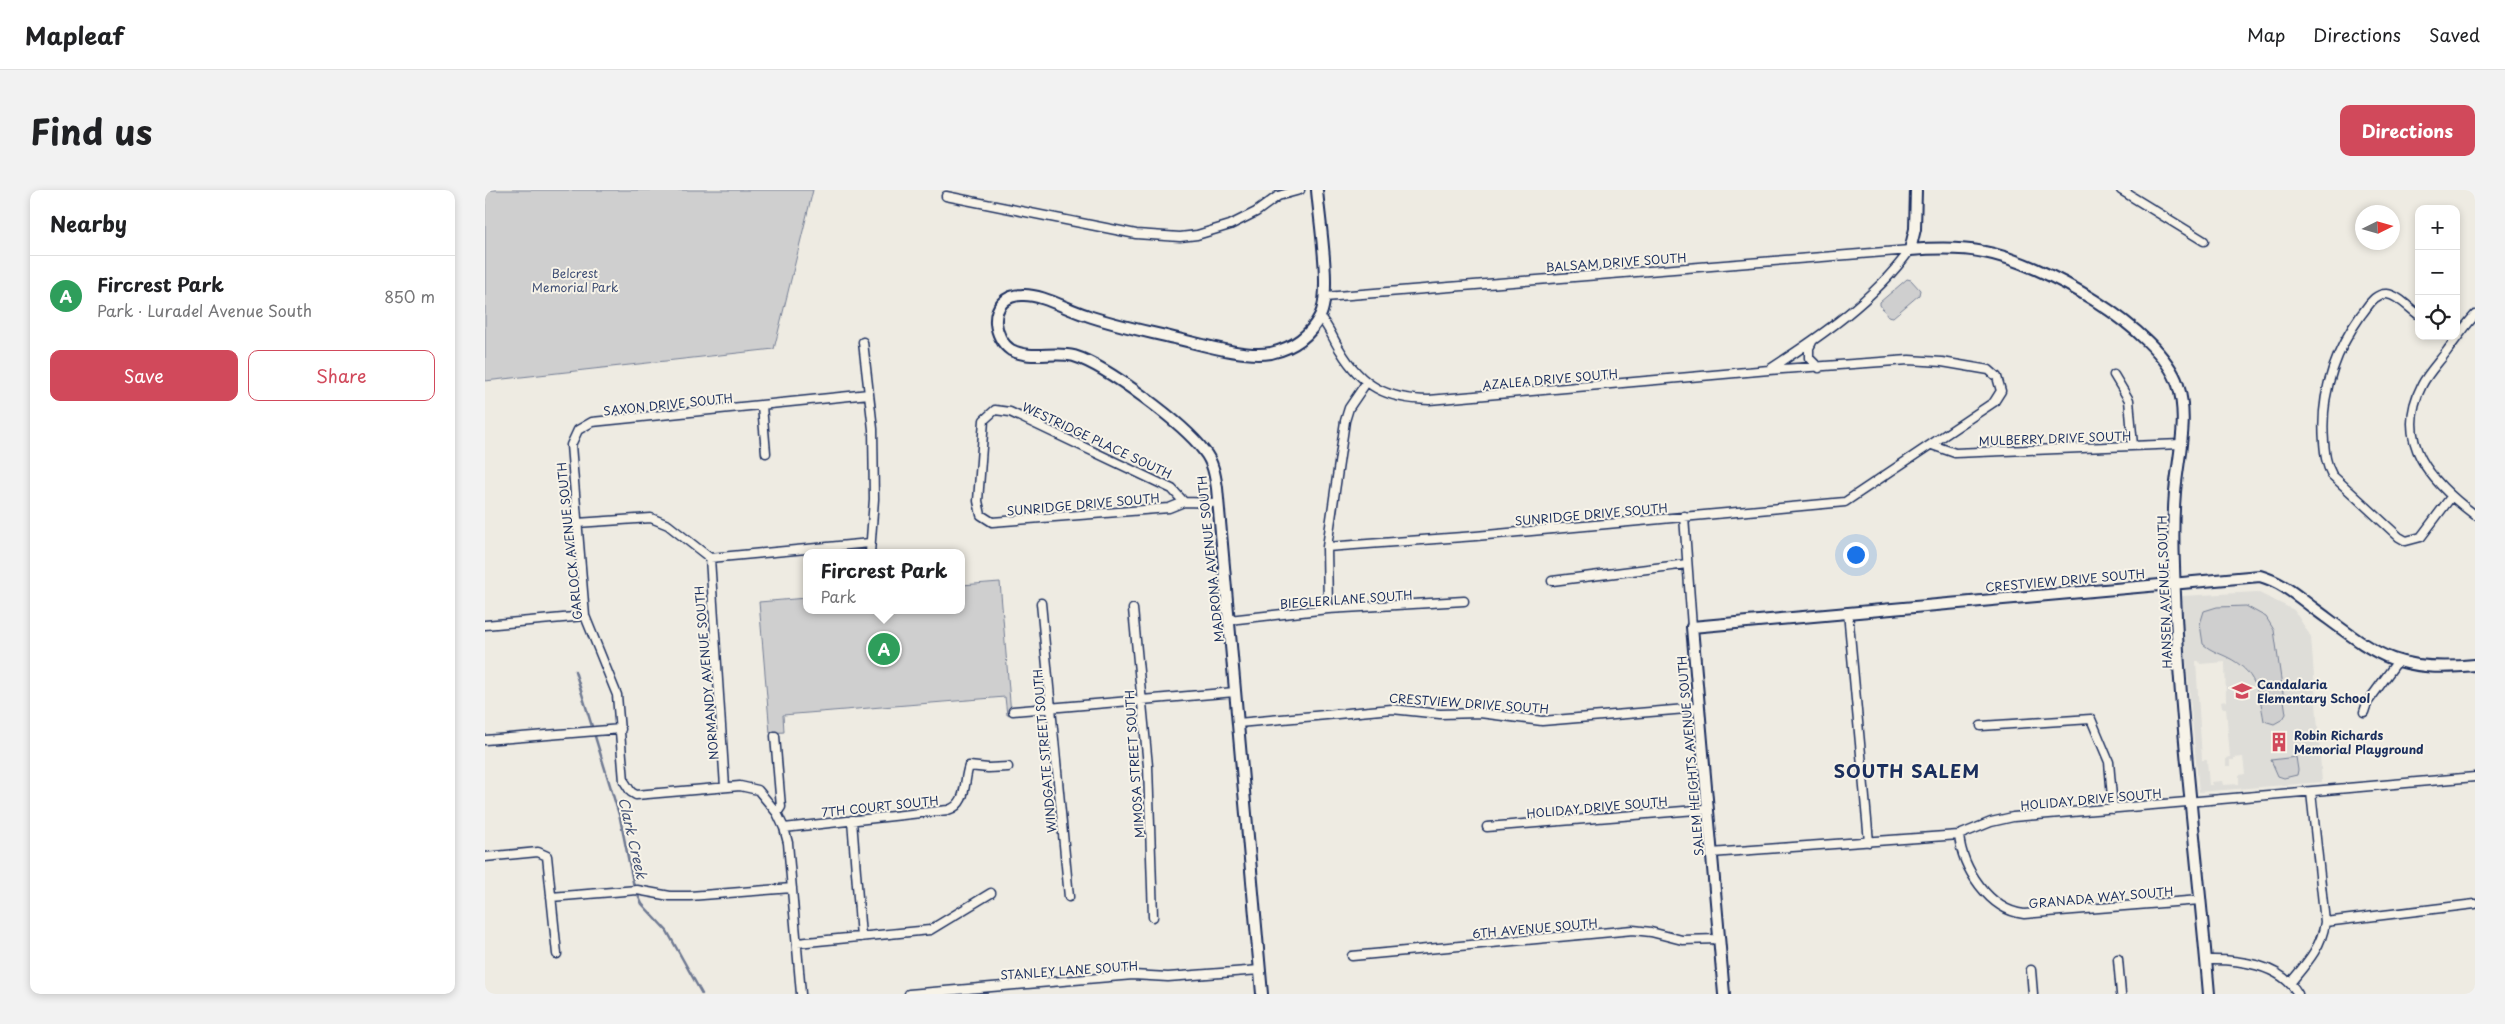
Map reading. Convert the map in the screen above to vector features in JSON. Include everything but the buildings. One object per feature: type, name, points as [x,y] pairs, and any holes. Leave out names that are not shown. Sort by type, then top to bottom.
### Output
[{"type":"street","points":[[973,190],[973,200]]},
{"type":"street","points":[[946,196],[1136,234],[1180,237],[1197,235],[1230,225],[1256,212],[1278,196],[1300,190]]},
{"type":"street","name":"MADRONA AVENUE SOUTH","points":[[1262,994],[1218,502],[1211,461],[1192,437],[1132,388],[1091,364],[1067,355],[1027,354],[1010,349],[1005,345],[998,332],[996,318],[999,306],[1015,296],[1029,295],[1088,316],[1214,347],[1270,353],[1293,346],[1308,333],[1320,317],[1325,297],[1317,190]]},
{"type":"street","points":[[1769,370],[1813,340],[1884,283],[1910,250],[1915,229],[1916,190]]},
{"type":"street","points":[[2121,190],[2204,241]]},
{"type":"street","name":"HANSEN AVENUE SOUTH","points":[[1910,250],[1961,248],[2015,260],[2046,272],[2140,333],[2167,362],[2177,385],[2183,422],[2173,532],[2176,637],[2209,994]]},
{"type":"street","name":"BALSAM DRIVE SOUTH","points":[[1325,297],[1910,250]]},
{"type":"street","points":[[2415,312],[2393,296],[2379,295],[2373,299],[2350,330],[2333,365],[2326,387],[2323,410],[2325,456],[2332,475],[2399,537],[2406,541],[2421,537],[2451,497]]},
{"type":"street","points":[[2475,315],[2422,384],[2416,400],[2413,427],[2414,439],[2423,464],[2433,479],[2451,497],[2475,515]]},
{"type":"street","name":"AZALEA DRIVE SOUTH","points":[[1320,317],[1344,356],[1366,383],[1400,398],[1429,400],[1769,370],[1820,368],[1909,360],[1942,362],[1989,370],[1997,377],[2001,391]]},
{"type":"street","points":[[1813,340],[1809,348],[1809,358],[1820,368]]},
{"type":"street","points":[[863,342],[875,467],[870,549]]},
{"type":"street","points":[[2114,375],[2129,400],[2133,446]]},
{"type":"street","points":[[1328,610],[1327,547],[1345,420],[1349,408],[1366,383]]},
{"type":"street","name":"SUNRIDGE DRIVE SOUTH","points":[[1327,547],[1476,536],[1838,503],[1856,495],[1932,445],[1994,402],[2001,391]]},
{"type":"street","name":"SAXON DRIVE SOUTH","points":[[578,430],[592,422],[869,394]]},
{"type":"street","points":[[762,406],[766,453]]},
{"type":"street","name":"WESTRIDGE PLACE SOUTH","points":[[981,515],[977,501],[984,420],[995,410],[1010,412],[1172,489],[1184,502]]},
{"type":"street","name":"GARLOCK AVENUE SOUTH","points":[[578,430],[571,445],[585,616],[595,644],[613,681],[621,729],[624,781],[631,792],[643,794],[725,787]]},
{"type":"street","name":"MULBERRY DRIVE SOUTH","points":[[1932,445],[1955,453],[2181,444]]},
{"type":"street","name":"SUNRIDGE DRIVE SOUTH","points":[[981,515],[992,522],[1169,508],[1184,502],[1218,502]]},
{"type":"street","name":"SALEM HEIGHTS AVENUE SOUTH","points":[[1684,516],[1691,627],[1724,994]]},
{"type":"street","points":[[577,522],[651,518],[668,525],[710,558],[803,549]]},
{"type":"street","points":[[806,549],[870,543]]},
{"type":"street","name":"NORMANDY AVENUE SOUTH","points":[[710,558],[725,787]]},
{"type":"street","points":[[1552,581],[1687,564]]},
{"type":"street","name":"CRESTVIEW DRIVE SOUTH","points":[[1691,627],[2247,577],[2270,579],[2282,584],[2365,647],[2397,662],[2436,668],[2475,665]]},
{"type":"street","name":"BIEGLER LANE SOUTH","points":[[1229,620],[1328,610],[1465,601]]},
{"type":"street","name":"WINDGATE STREET SOUTH","points":[[1041,603],[1069,896]]},
{"type":"street","name":"MIMOSA STREET SOUTH","points":[[1133,609],[1148,766],[1153,917]]},
{"type":"street","points":[[1848,612],[1869,842]]},
{"type":"street","points":[[485,625],[585,616]]},
{"type":"street","points":[[2364,712],[2367,703],[2397,662]]},
{"type":"street","points":[[1013,711],[1235,692]]},
{"type":"street","name":"CRESTVIEW DRIVE SOUTH","points":[[1238,723],[1391,709],[1441,714],[1480,713],[1542,721],[1698,708]]},
{"type":"street","points":[[1981,726],[2091,719],[2098,740],[2109,762],[2113,808]]},
{"type":"street","points":[[485,740],[621,729]]},
{"type":"street","points":[[775,736],[781,807],[777,813]]},
{"type":"street","name":"7TH COURT SOUTH","points":[[784,828],[948,810],[955,807],[962,798],[969,766],[988,768],[1008,767]]},
{"type":"street","name":"HOLIDAY DRIVE SOUTH","points":[[1711,853],[1959,835],[1991,822],[2013,817],[2475,777]]},
{"type":"street","points":[[725,787],[740,786],[753,788],[763,796],[777,813],[784,828],[788,843],[801,994]]},
{"type":"street","points":[[2291,982],[2313,956],[2323,935],[2325,922],[2311,792]]},
{"type":"street","name":"HOLIDAY DRIVE SOUTH","points":[[1487,827],[1708,810]]},
{"type":"street","points":[[852,820],[861,937]]},
{"type":"street","name":"GRANADA WAY SOUTH","points":[[1959,835],[1963,854],[1979,885],[2001,906],[2013,912],[2024,914],[2201,900]]},
{"type":"street","points":[[485,857],[539,852],[545,854],[548,860],[557,954]]},
{"type":"street","points":[[551,897],[637,890],[670,896],[690,896],[792,888]]},
{"type":"street","points":[[797,943],[930,930],[991,893]]},
{"type":"street","points":[[2325,922],[2475,904]]},
{"type":"street","name":"6TH AVENUE SOUTH","points":[[1352,956],[1633,930],[1651,932],[1682,940],[1719,939]]},
{"type":"street","points":[[2117,959],[2121,994]]},
{"type":"street","points":[[2206,960],[2242,962],[2258,966],[2291,982],[2298,994]]},
{"type":"street","name":"STANLEY LANE SOUTH","points":[[909,994],[1133,975],[1177,977],[1260,970]]},
{"type":"street","points":[[2031,970],[2033,994]]},
{"type":"shaded area","name":"Candalaria Elementary School","points":[[2257,592],[2294,610],[2311,637],[2322,782],[2199,792],[2183,626],[2182,596]],"holes":[[[2196,661],[2199,661],[2200,664],[2225,662],[2226,701],[2221,702],[2222,708],[2226,708],[2230,757],[2226,758],[2226,766],[2230,766],[2230,760],[2243,757],[2245,774],[2239,775],[2239,784],[2223,785],[2222,781],[2211,782],[2212,785],[2209,785],[2207,760],[2202,760]],[[2278,666],[2264,721],[2258,688],[2253,678],[2245,671]]]},
{"type":"green space","name":"Belcrest Memorial Park","points":[[485,190],[813,190],[774,349],[485,381]]},
{"type":"green space","points":[[1907,279],[1911,280],[1920,290],[1919,295],[1893,317],[1888,316],[1880,302]]},
{"type":"green space","points":[[1000,582],[1011,714],[1007,715],[1005,697],[783,715],[784,732],[770,733],[759,602],[803,598],[803,614],[965,614],[965,585]]},
{"type":"green space","points":[[2246,606],[2266,617],[2274,630],[2286,714],[2283,719],[2274,724],[2264,721],[2255,683],[2244,669],[2203,644],[2200,624],[2204,611],[2217,607]]},
{"type":"green space","points":[[2296,757],[2297,775],[2284,778],[2278,776],[2271,760]]},
{"type":"waterway","name":"Clark Creek","points":[[575,671],[620,818],[634,887],[642,904],[667,931],[702,994]]},
{"type":"place","name":"Fircrest Park","points":[[884,649]]},
{"type":"place","name":"Candalaria Elementary School","points":[[2242,691]]},
{"type":"place","name":"Robin Richards Memorial Playground","points":[[2279,742]]},
{"type":"district","name":"SOUTH SALEM","points":[[1907,770]]}]
